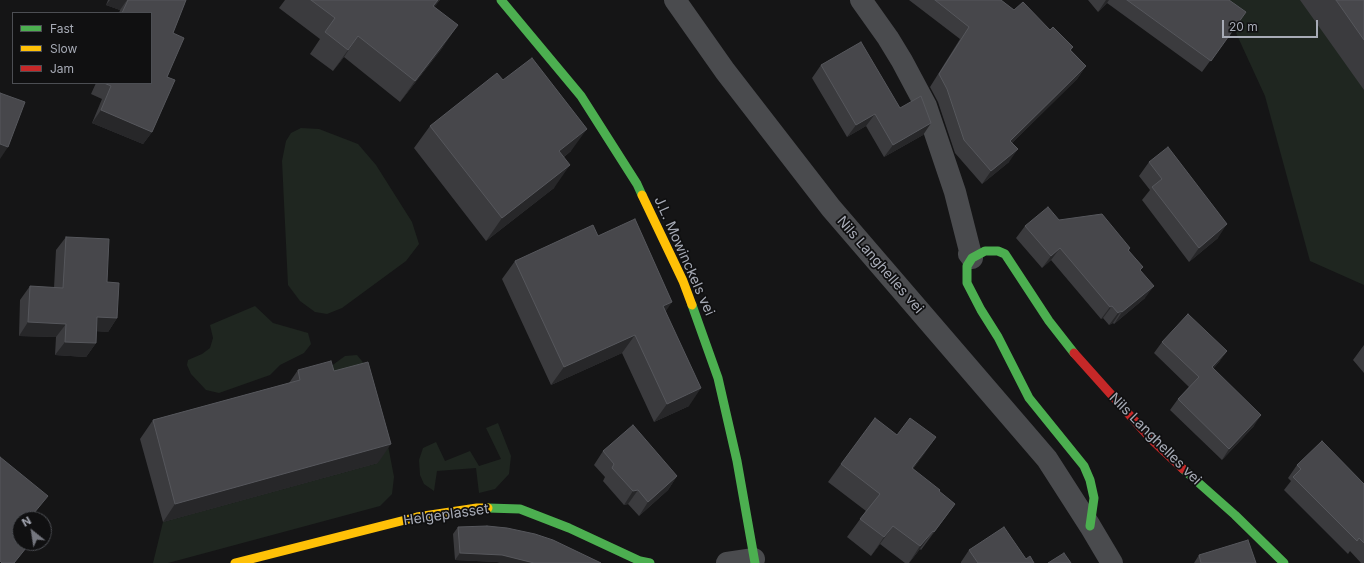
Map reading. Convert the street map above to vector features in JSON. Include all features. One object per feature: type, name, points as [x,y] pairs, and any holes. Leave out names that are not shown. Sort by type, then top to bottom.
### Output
[{"type":"street","name":"J.L. Mowinckels vei","points":[[501,0],[581,96],[637,184],[683,281],[718,378],[737,461],[754,561]]},
{"type":"street","name":"Nils Langhelles vei","points":[[675,0],[724,71],[831,208],[1047,459],[1112,563]]},
{"type":"street","points":[[862,0],[902,61],[926,106],[955,192],[970,251],[969,254],[972,258],[967,266],[967,283],[977,304],[998,337],[1029,398],[1084,466],[1090,480],[1094,498],[1090,526]]},
{"type":"street","name":"Nils Langhelles vei","points":[[972,258],[985,252],[998,251],[1005,254],[1049,321],[1082,363],[1151,439],[1235,515],[1284,563]]},
{"type":"street","name":"Helgeplasset","points":[[235,563],[417,517],[484,508],[520,509],[569,528],[640,561],[650,563]]},
{"type":"street","points":[[727,563],[754,561]]},
{"type":"shaded area","points":[[1216,0],[1364,0],[1364,285],[1310,261],[1265,96],[1225,9]]},
{"type":"shaded area","points":[[301,128],[319,129],[358,144],[376,165],[412,222],[419,244],[406,261],[342,308],[327,314],[315,312],[300,301],[288,285],[282,161],[286,141],[291,133]]},
{"type":"shaded area","points":[[255,306],[273,323],[308,333],[311,344],[304,353],[280,365],[270,375],[219,393],[206,390],[191,374],[187,365],[188,360],[202,354],[210,348],[213,338],[210,325]]},
{"type":"shaded area","points":[[357,355],[366,366],[311,381],[345,356]]},
{"type":"shaded area","points":[[498,423],[511,456],[509,474],[495,489],[479,493],[476,468],[437,471],[434,491],[424,484],[420,475],[419,460],[423,448],[436,442],[445,461],[470,451],[479,466],[501,459],[486,428]]},
{"type":"shaded area","points":[[386,435],[394,477],[392,494],[380,506],[168,563],[153,563],[163,522],[378,463]]},
{"type":"building","points":[[128,0],[186,0],[173,33],[184,38],[167,77],[175,80],[152,132],[101,110],[111,86],[106,84],[152,84],[152,12],[122,12]]},
{"type":"building","points":[[311,0],[438,0],[433,6],[458,25],[415,81],[358,36],[348,50],[325,32],[335,18]]},
{"type":"building","points":[[935,0],[1001,0],[1014,10],[1023,2],[1050,30],[1053,27],[1073,47],[1070,50],[1086,66],[1010,141],[1018,149],[991,171],[964,140],[947,89],[939,74],[969,27]]},
{"type":"building","points":[[1127,0],[1229,0],[1246,12],[1211,61]]},
{"type":"building","points":[[1336,0],[1364,0],[1364,40]]},
{"type":"building","points":[[861,42],[900,108],[921,96],[931,123],[893,145],[875,114],[856,125],[821,65]]},
{"type":"building","points":[[532,58],[587,129],[559,151],[570,165],[502,218],[430,126],[497,73],[503,80]]},
{"type":"building","points":[[0,93],[25,102],[8,147],[0,144]]},
{"type":"building","points":[[1168,147],[1227,224],[1199,248],[1152,187],[1162,179],[1149,162]]},
{"type":"building","points":[[1048,207],[1059,220],[1102,214],[1130,248],[1128,250],[1143,267],[1140,270],[1154,286],[1122,312],[1121,311],[1118,313],[1112,306],[1110,307],[1060,248],[1051,256],[1025,226]]},
{"type":"building","points":[[635,219],[672,302],[663,306],[701,388],[667,404],[635,335],[564,367],[515,261],[593,225],[598,236]]},
{"type":"building","points":[[66,237],[109,239],[107,282],[119,283],[117,318],[97,317],[96,343],[65,342],[66,324],[28,322],[30,286],[63,288]]},
{"type":"building","points":[[1188,314],[1227,351],[1212,367],[1261,415],[1229,449],[1178,399],[1199,377],[1162,342]]},
{"type":"building","points":[[331,361],[334,371],[368,362],[391,444],[175,504],[153,420],[300,380],[298,370]]},
{"type":"building","points":[[875,418],[897,435],[910,418],[936,437],[912,468],[955,504],[934,532],[933,531],[920,546],[893,526],[884,537],[860,519],[880,494],[841,464]]},
{"type":"building","points":[[633,425],[677,476],[648,502],[638,490],[633,491],[612,468],[614,464],[603,451]]},
{"type":"building","points":[[1322,441],[1364,484],[1364,543],[1359,538],[1357,541],[1293,477],[1301,469],[1297,465]]},
{"type":"building","points":[[0,457],[48,496],[36,511],[12,511],[12,551],[24,551],[14,563],[2,563],[0,561]]},
{"type":"building","points":[[487,526],[507,528],[535,534],[553,540],[601,563],[534,563],[502,555],[460,553],[458,527]]},
{"type":"building","points":[[1004,527],[1026,559],[1030,556],[1034,563],[978,563],[969,550]]},
{"type":"building","points":[[1248,540],[1256,563],[1201,563],[1199,555]]},
{"type":"building","points":[[1064,553],[1071,563],[1048,563]]},
{"type":"traffic: fast","points":[[501,0],[581,96],[637,184],[642,195]]},
{"type":"traffic: fast","points":[[1074,353],[1049,321],[1005,254],[998,251],[985,251],[972,258],[967,266],[967,283],[981,310],[998,337],[1029,398],[1084,466],[1090,480],[1094,498],[1090,526]]},
{"type":"traffic: fast","points":[[692,305],[718,378],[737,461],[755,563]]},
{"type":"traffic: fast","points":[[1183,469],[1235,515],[1284,563]]},
{"type":"traffic: fast","points":[[488,508],[520,509],[569,528],[640,561],[650,563]]},
{"type":"traffic: slow","points":[[642,195],[683,281],[692,305]]},
{"type":"traffic: slow","points":[[235,563],[417,517],[477,508],[488,508]]},
{"type":"traffic: jam","points":[[1074,353],[1151,439],[1183,469]]}]
